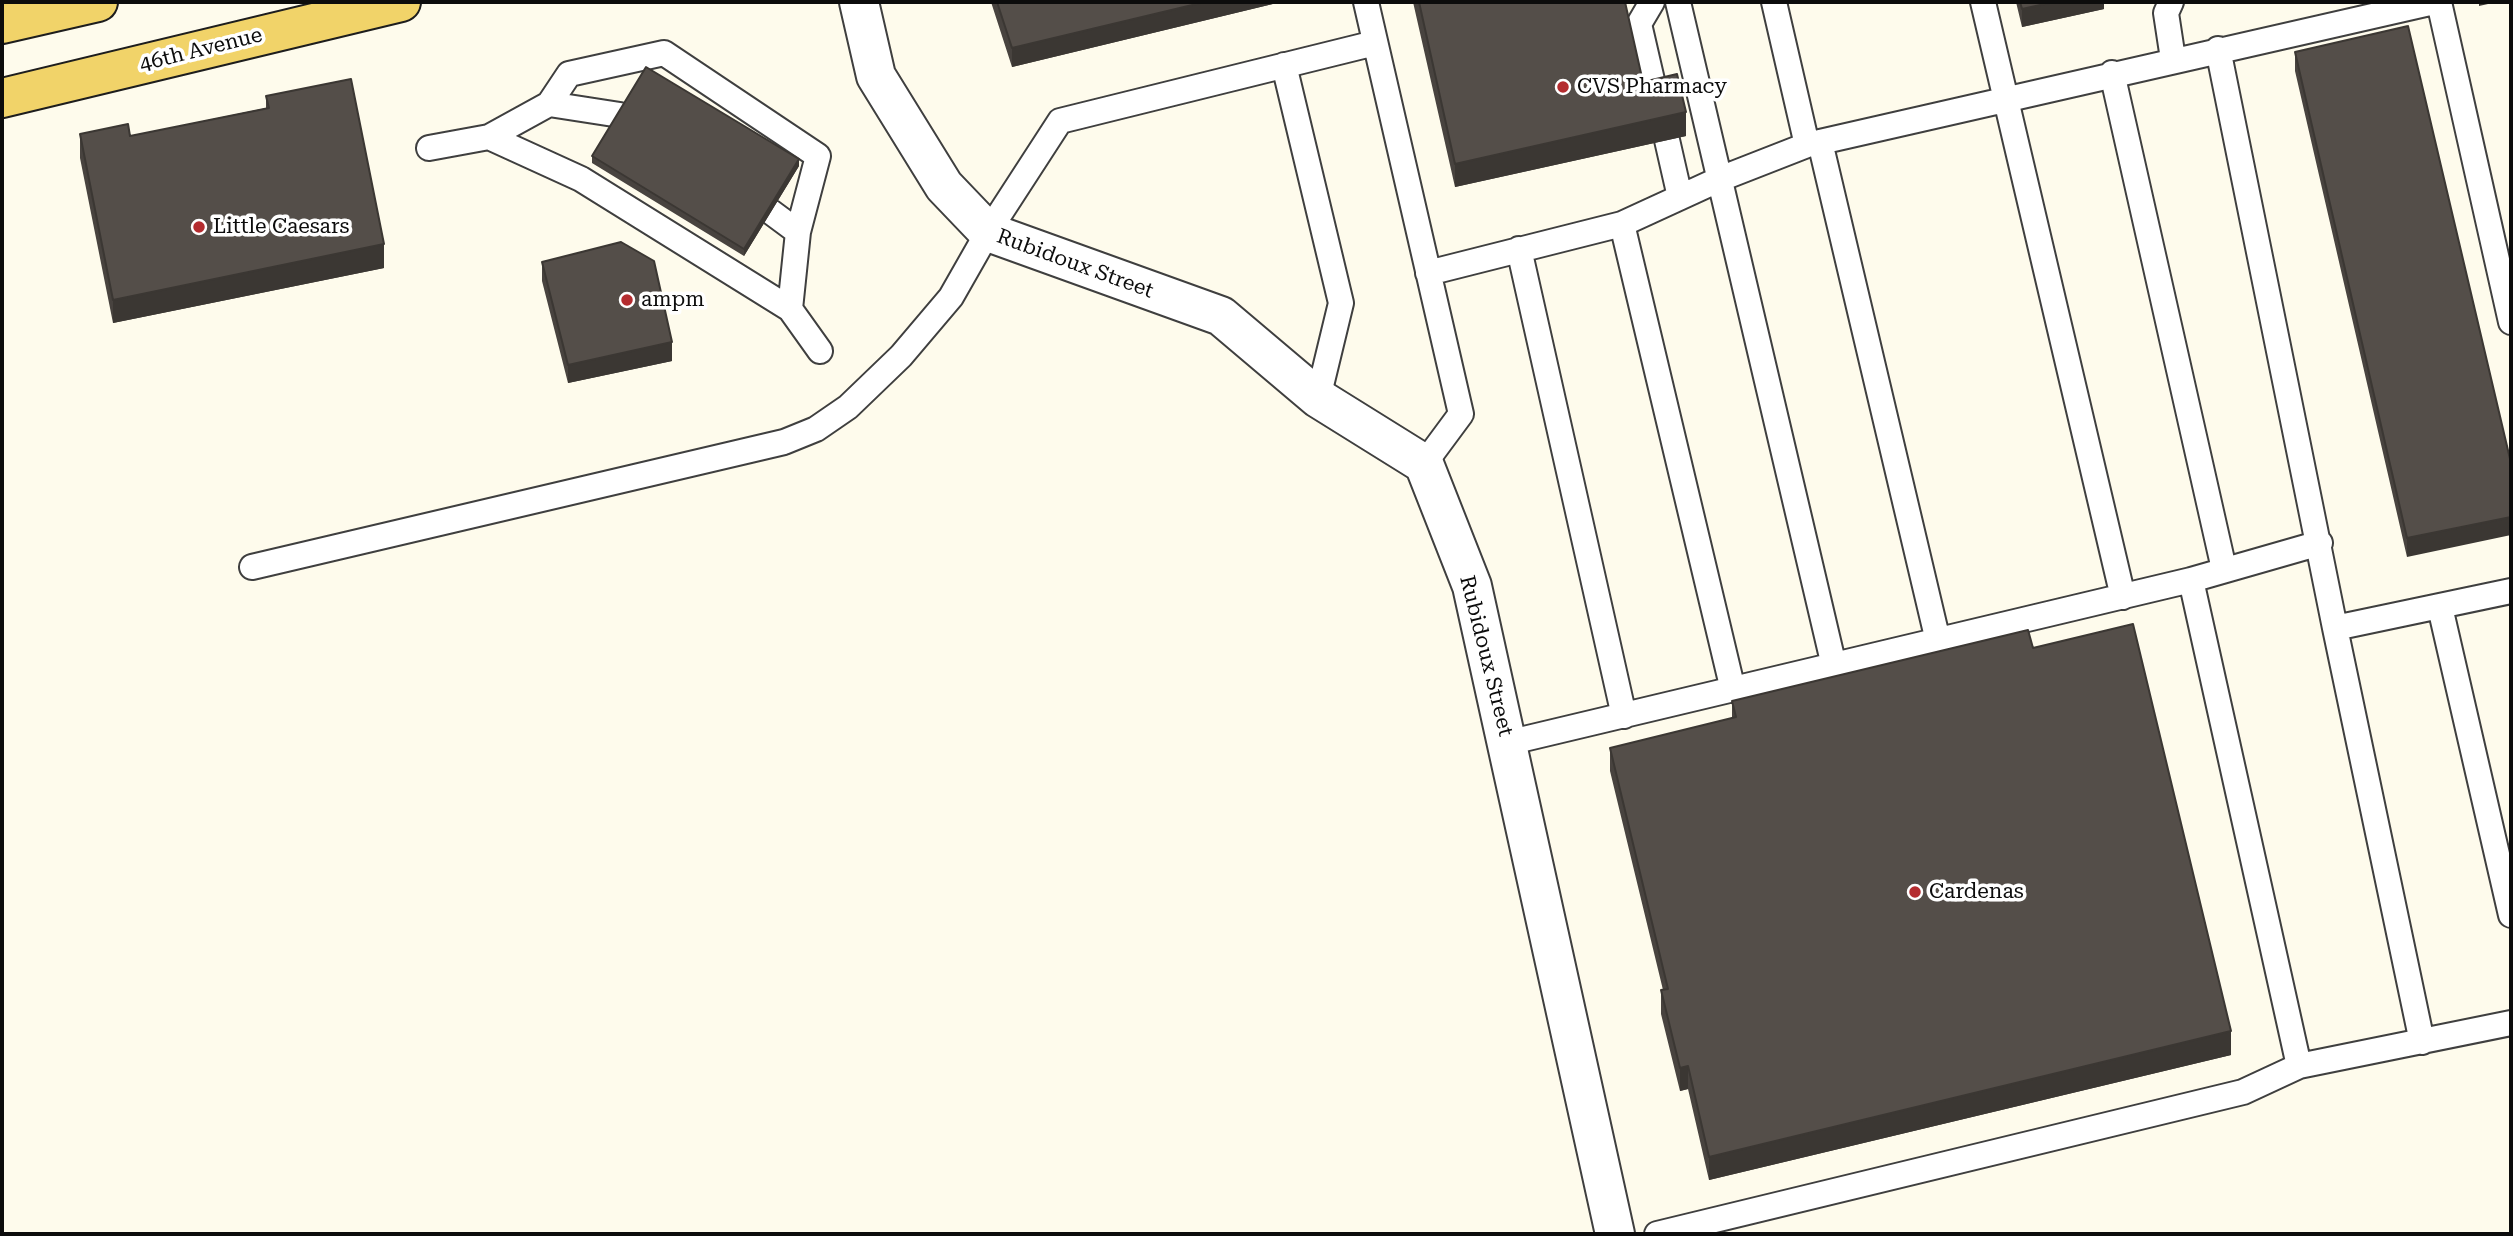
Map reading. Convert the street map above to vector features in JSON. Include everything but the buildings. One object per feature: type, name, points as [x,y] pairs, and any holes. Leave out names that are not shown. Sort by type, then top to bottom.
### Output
[{"type":"main road","points":[[2,24],[57,7],[98,2]]},
{"type":"main road","name":"46th Avenue","points":[[2,98],[401,2]]},
{"type":"street","name":"Rubidoux Street","points":[[859,2],[876,76],[944,186],[988,232],[1220,316],[1318,398],[1424,464],[1472,586],[1615,1234]]},
{"type":"lane","points":[[1366,2],[1461,414],[1424,464]]},
{"type":"lane","points":[[1652,2],[1639,24],[1657,102]]},
{"type":"lane","points":[[1678,2],[1834,666]]},
{"type":"lane","points":[[1774,2],[1813,144],[1938,641]]},
{"type":"lane","points":[[1983,2],[2123,597]]},
{"type":"lane","points":[[2171,2],[2166,13],[2173,59]]},
{"type":"lane","points":[[1429,273],[1622,224],[1720,179],[1813,144],[2173,59],[2436,2],[2511,322]]},
{"type":"lane","points":[[252,567],[784,442],[816,429],[848,407],[901,356],[951,297],[988,232],[1060,121],[1375,43]]},
{"type":"lane","points":[[2218,49],[2422,1041]]},
{"type":"lane","points":[[429,148],[489,137],[549,104],[569,74],[664,53],[817,156],[798,232],[790,309]]},
{"type":"lane","points":[[1284,65],[1341,303],[1318,398]]},
{"type":"lane","points":[[2112,73],[2224,569]]},
{"type":"lane","points":[[549,104],[620,115]]},
{"type":"lane","points":[[489,137],[581,179],[790,309],[820,351]]},
{"type":"lane","points":[[1667,139],[1680,197]]},
{"type":"lane","points":[[771,212],[798,232]]},
{"type":"lane","points":[[1622,224],[1732,690]]},
{"type":"lane","points":[[1519,249],[1624,716]]},
{"type":"lane","points":[[1507,743],[2123,597],[2320,543]]},
{"type":"lane","points":[[2191,580],[2299,1066]]},
{"type":"lane","points":[[2335,628],[2511,591]]},
{"type":"lane","points":[[2440,607],[2511,915]]},
{"type":"lane","points":[[1657,1234],[2243,1092],[2299,1066],[2511,1023]]},
{"type":"place","name":"CVS Pharmacy","points":[[1563,87]]},
{"type":"place","name":"Little Caesars","points":[[199,227]]},
{"type":"place","name":"ampm","points":[[627,300]]},
{"type":"place","name":"Cardenas","points":[[1915,892]]}]
